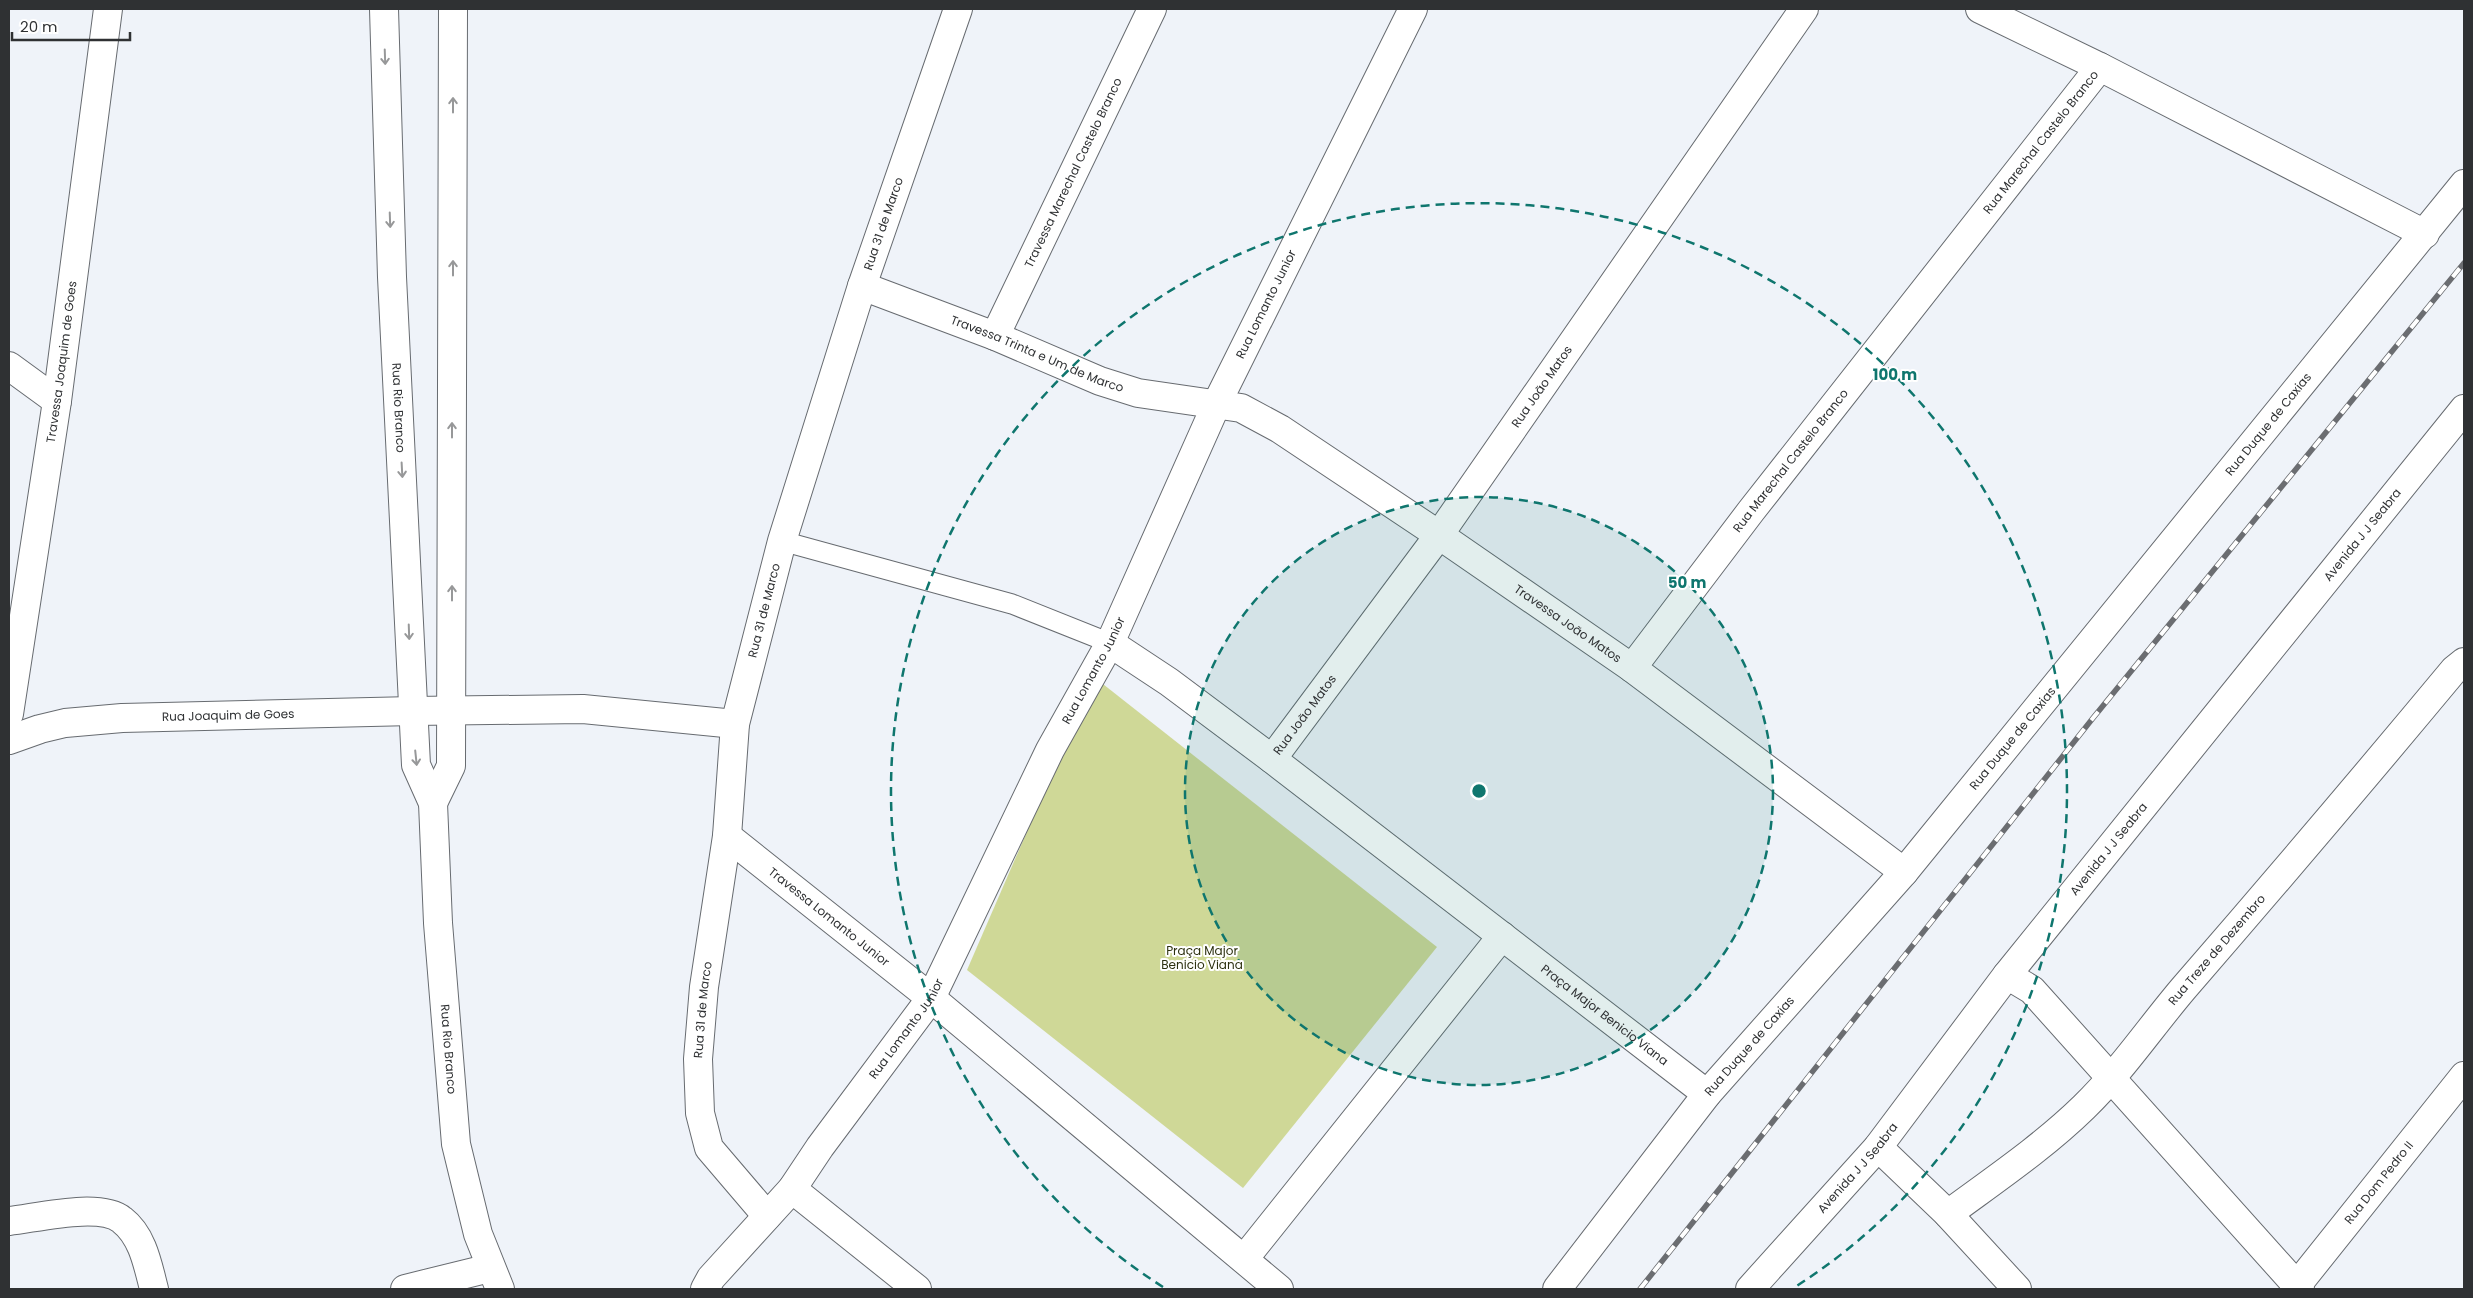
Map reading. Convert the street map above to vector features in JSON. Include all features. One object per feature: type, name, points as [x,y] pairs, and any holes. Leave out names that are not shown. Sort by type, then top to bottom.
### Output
[{"type":"street","name":"Travessa Joaquim de Goes","points":[[9,714],[57,401],[108,9]]},
{"type":"street","name":"Rua Rio Branco","points":[[384,9],[392,278],[416,765],[433,803],[438,924],[456,1144],[478,1234],[495,1279]]},
{"type":"street","name":"Rua Rio Branco","points":[[433,803],[450,766],[453,9]]},
{"type":"street","name":"Rua 31 de Marco","points":[[767,1216],[709,1148],[700,1113],[698,1059],[703,1005],[727,836],[735,724],[782,541],[862,286],[958,9]]},
{"type":"street","name":"Travessa Marechal Castelo Branco","points":[[995,336],[1152,9]]},
{"type":"street","name":"Rua Lomanto Junior","points":[[706,1289],[711,1278],[792,1189],[820,1147],[931,998],[1050,750],[1110,643],[1217,403],[1413,9]]},
{"type":"street","name":"Rua João Matos","points":[[1272,759],[1439,535],[1804,9]]},
{"type":"street","name":"Rua Marechal Castelo Branco","points":[[1980,9],[2100,67],[2425,234]]},
{"type":"street","name":"Rua Marechal Castelo Branco","points":[[1632,668],[1751,511],[2100,67]]},
{"type":"street","name":"Rua Duque de Caxias","points":[[1557,1289],[1707,1094],[1904,872],[2464,184]]},
{"type":"street","name":"Travessa Trinta e Um de Marco","points":[[862,286],[995,336],[1100,382],[1138,393],[1217,403]]},
{"type":"street","points":[[9,366],[57,401]]},
{"type":"street","name":"Travessa João Matos","points":[[1217,403],[1241,408],[1280,429],[1439,535],[1632,668],[1904,872]]},
{"type":"street","name":"Avenida J J Seabra","points":[[1750,1289],[1878,1147],[2008,975],[2464,409]]},
{"type":"street","name":"Praça Major Benicio Viana","points":[[1110,643],[1170,682],[1272,759],[1707,1094]]},
{"type":"street","name":"Rua Treze de Dezembro","points":[[1948,1214],[2033,1150],[2083,1108],[2110,1079],[2155,1021],[2313,840],[2454,670],[2464,662]]},
{"type":"street","name":"Rua Joaquim de Goes","points":[[9,740],[40,729],[65,724],[122,718],[413,711],[583,709],[735,724]]},
{"type":"street","name":"Travessa Lomanto Junior","points":[[727,836],[931,998]]},
{"type":"street","points":[[1244,1259],[1502,936]]},
{"type":"street","points":[[2008,975],[2032,990],[2297,1288]]},
{"type":"street","points":[[931,998],[1279,1289]]},
{"type":"street","name":"Rua Dom Pedro II","points":[[2297,1288],[2464,1076]]},
{"type":"street","points":[[1878,1147],[1948,1214],[2017,1289]]},
{"type":"street","points":[[792,1189],[917,1289]]},
{"type":"street","points":[[9,1221],[96,1211],[114,1214],[124,1220],[135,1235],[145,1254],[154,1289]]},
{"type":"street","points":[[405,1289],[495,1279]]},
{"type":"lane","points":[[782,541],[1012,604],[1110,643]]},
{"type":"green space","name":"Praça Major Benicio Viana","points":[[1094,677],[1437,947],[1243,1188],[967,970]]},
{"type":"railway","points":[[1640,1289],[2093,718],[2464,263]]}]
